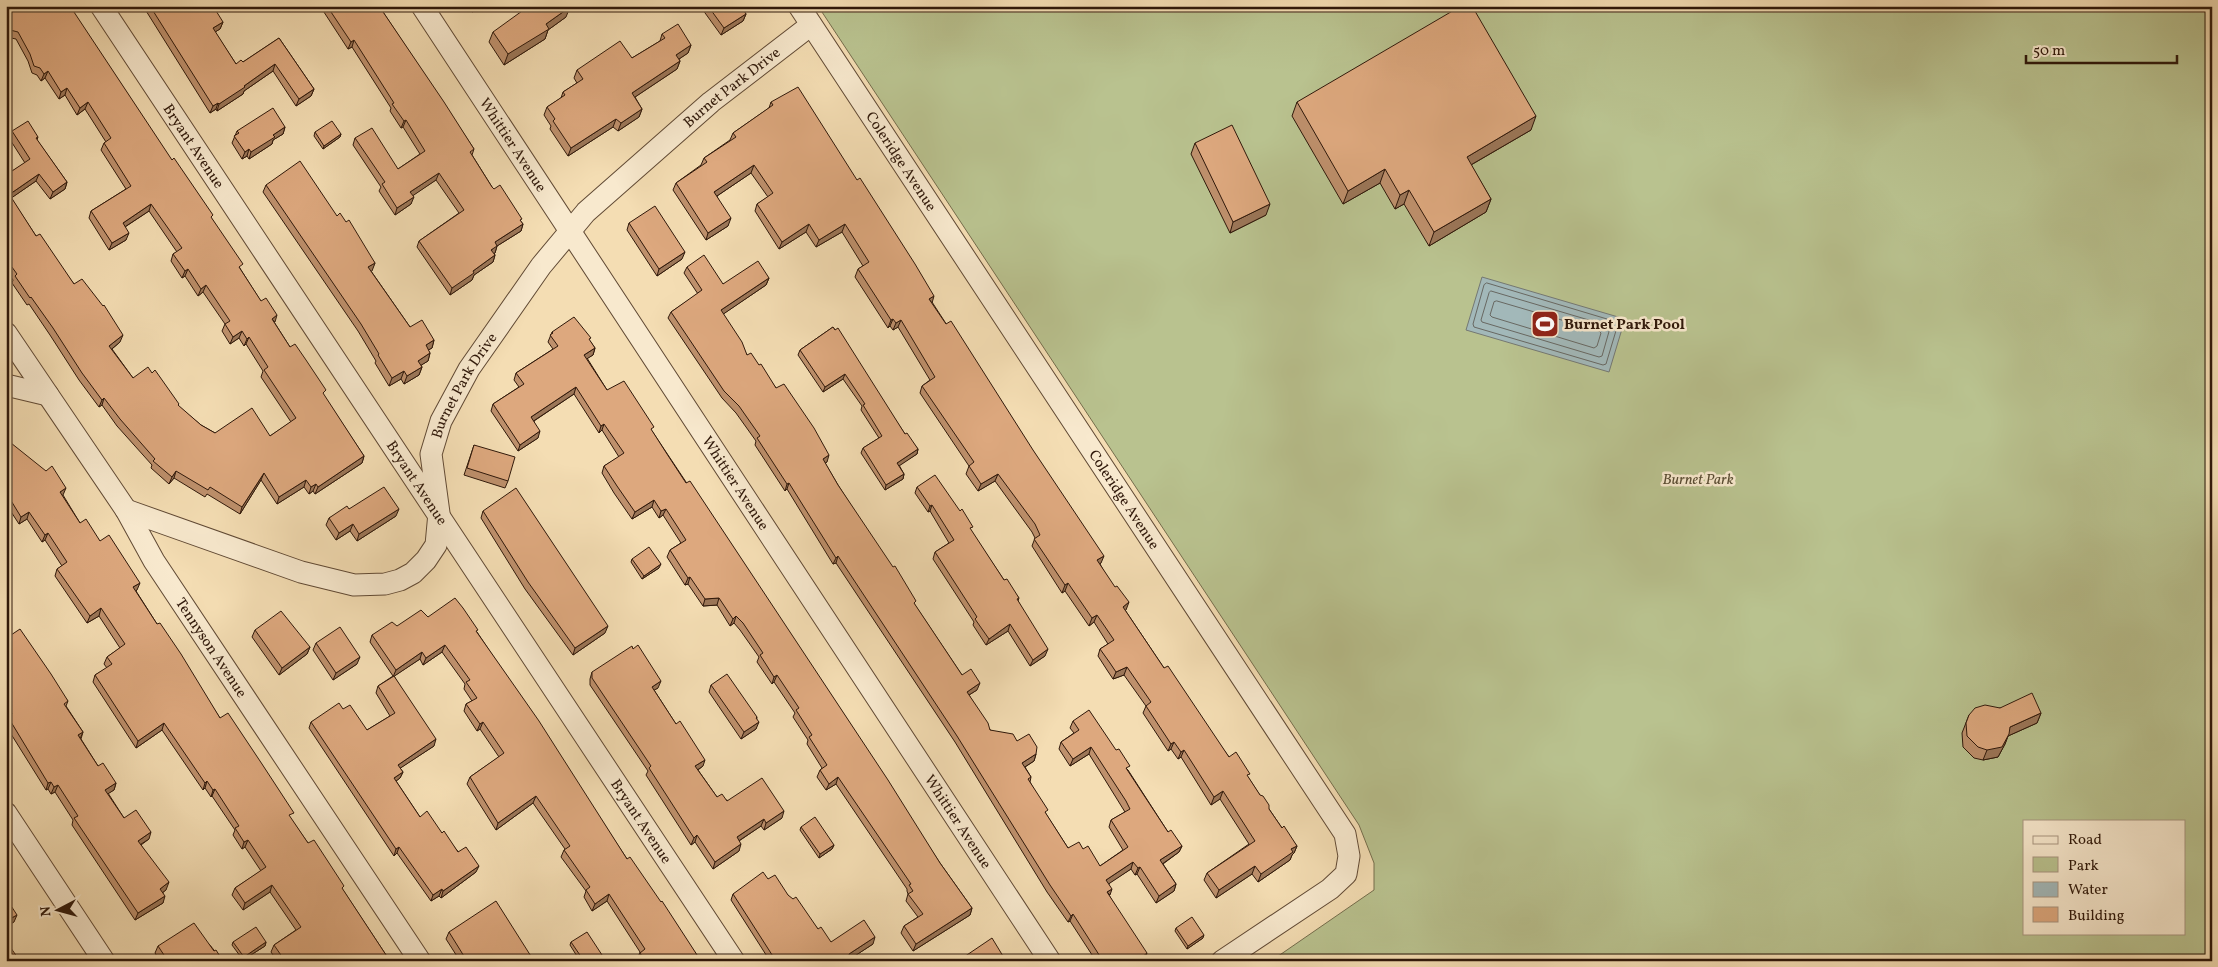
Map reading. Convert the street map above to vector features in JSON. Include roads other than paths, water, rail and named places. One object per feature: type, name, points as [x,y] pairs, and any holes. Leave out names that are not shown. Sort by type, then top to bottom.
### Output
[{"type":"street","name":"Bryant Avenue","points":[[101,6],[439,513],[734,961]]},
{"type":"street","name":"Whittier Avenue","points":[[422,6],[1050,961]]},
{"type":"street","name":"Coleridge Avenue","points":[[799,6],[1345,834],[1349,856],[1346,874],[1330,889],[1222,961]]},
{"type":"street","name":"Burnet Park Drive","points":[[126,510],[301,572],[354,585],[385,584],[400,580],[413,573],[426,560],[436,545],[439,513],[430,454],[441,421],[469,369],[541,266],[586,212],[711,102],[811,25]]},
{"type":"street","name":"Tennyson Avenue","points":[[6,333],[126,510],[154,561],[420,961]]},
{"type":"street","points":[[6,385],[48,395]]},
{"type":"street","points":[[6,813],[104,961]]},
{"type":"water","name":"Burnet Park Pool","points":[[1482,277],[1625,319],[1609,372],[1466,330]]},
{"type":"place","name":"Burnet Park Pool","points":[[1545,324]]},
{"type":"park label","name":"Burnet Park","points":[[1698,479]]}]
